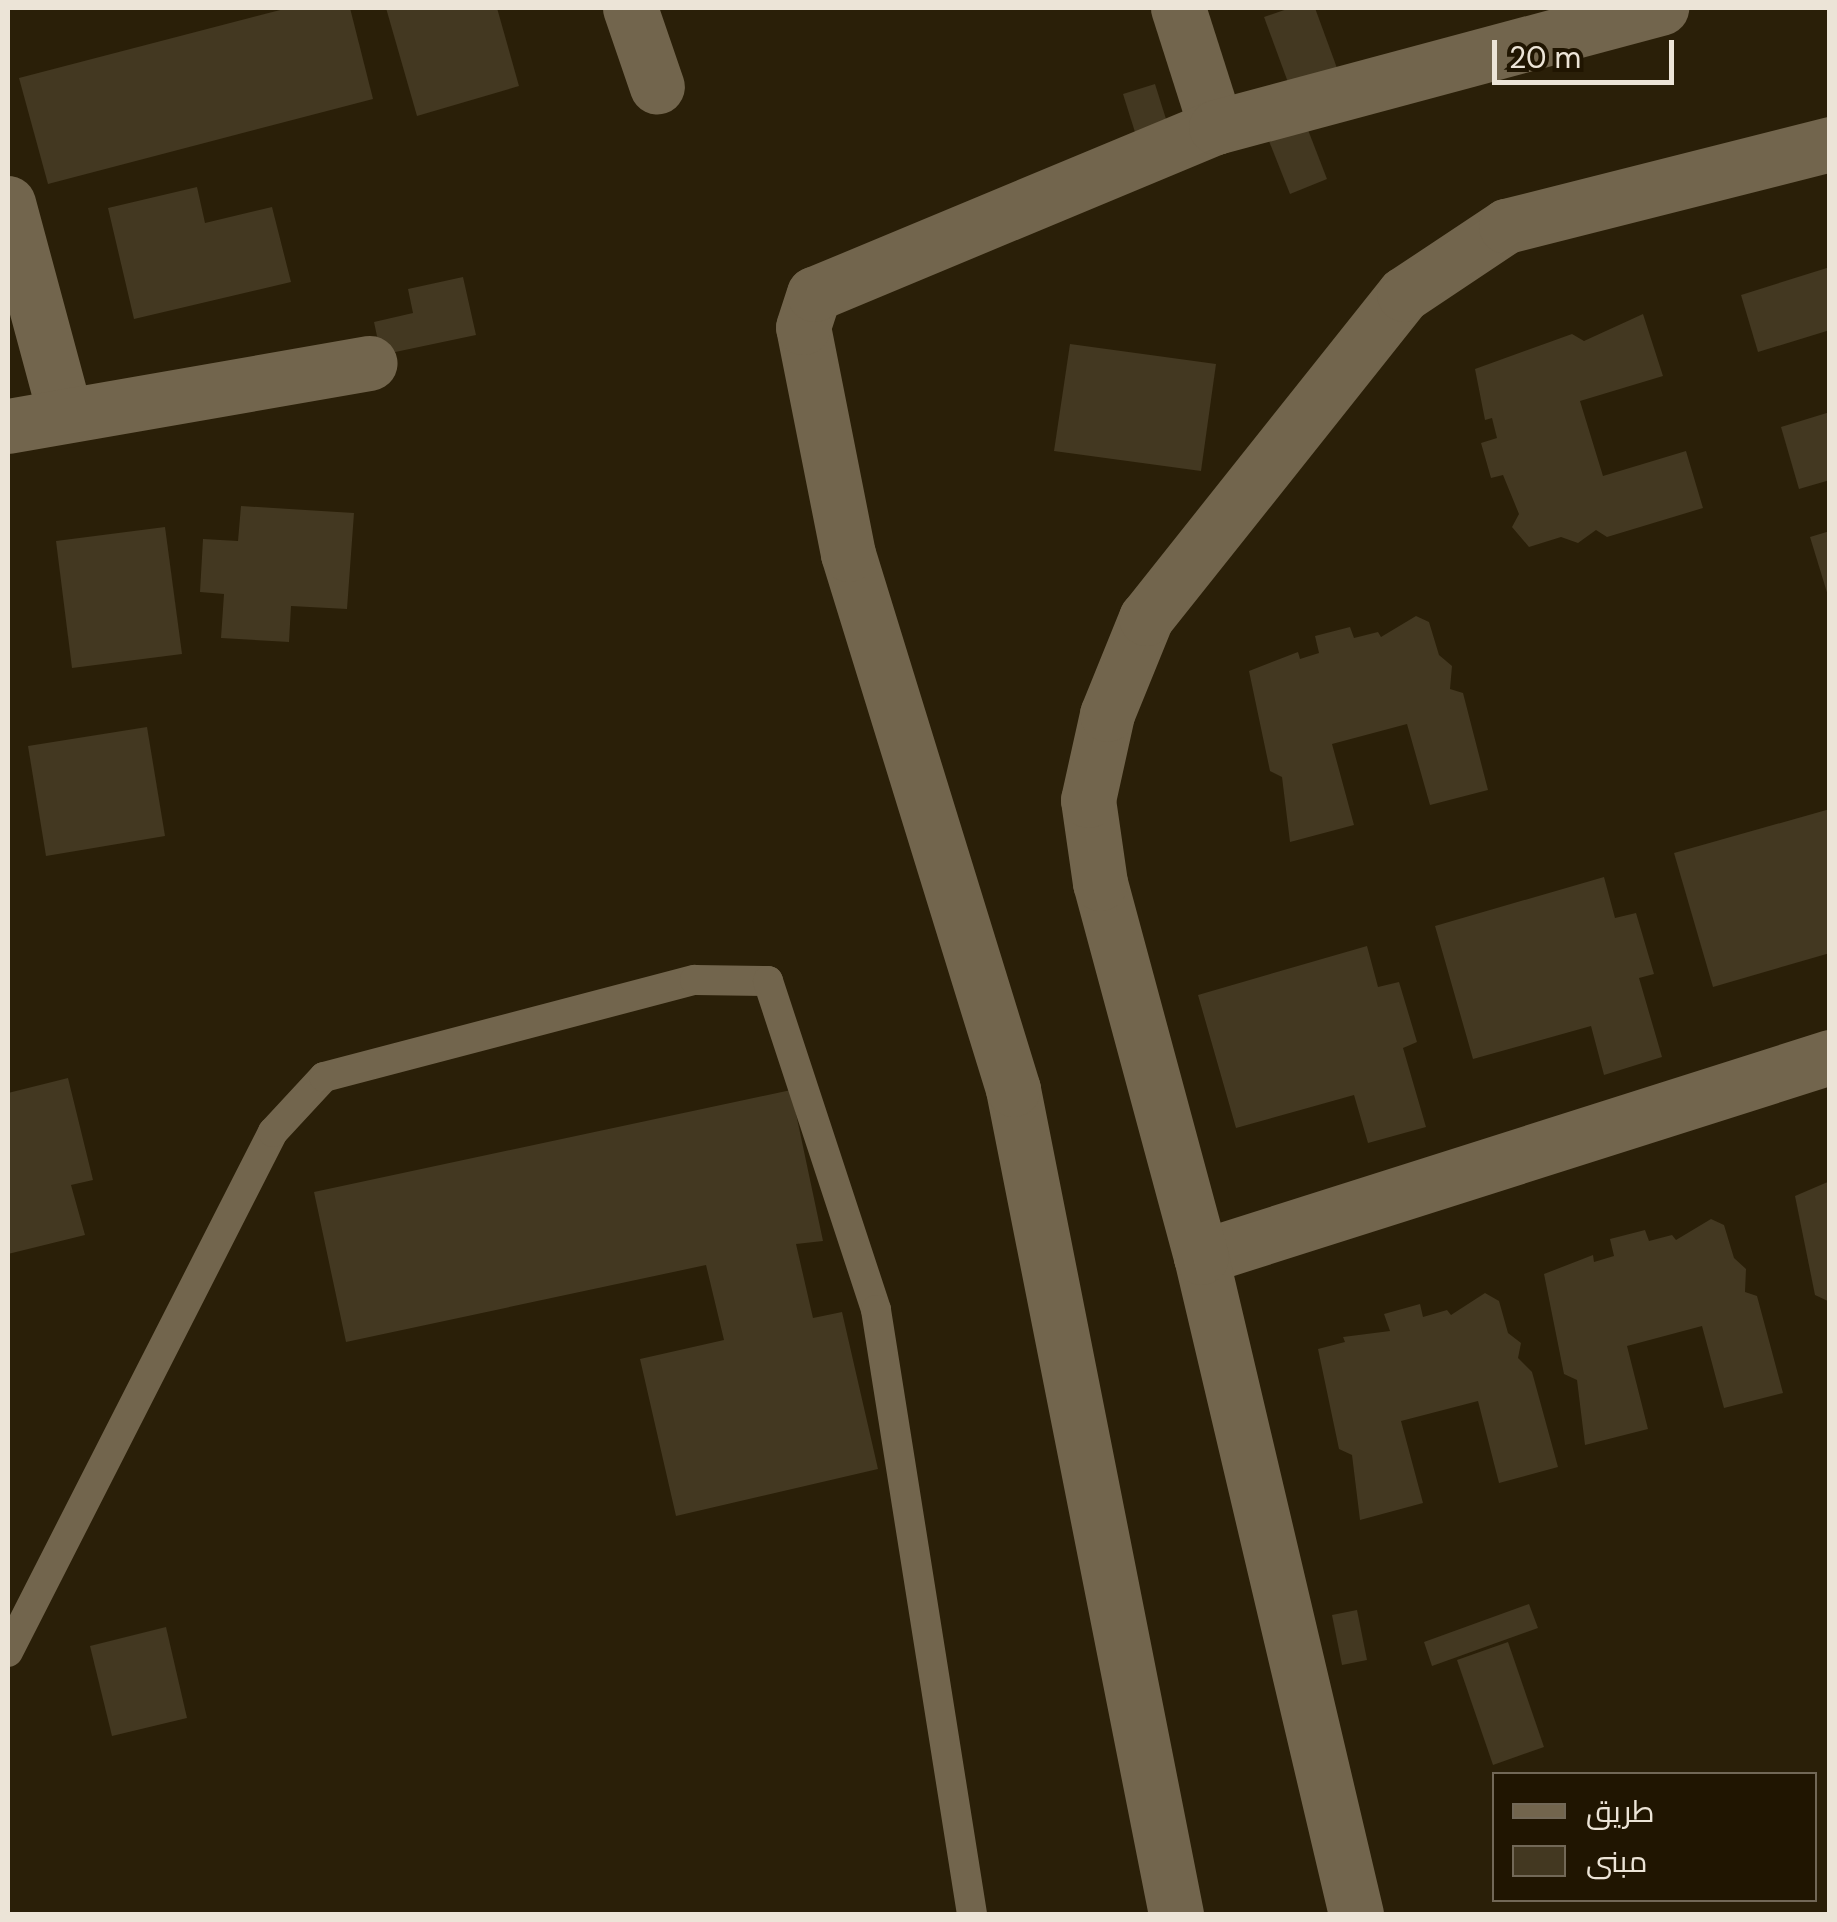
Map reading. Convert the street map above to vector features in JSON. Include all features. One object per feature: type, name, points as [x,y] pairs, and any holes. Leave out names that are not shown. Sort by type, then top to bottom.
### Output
[{"type":"street","points":[[630,8],[656,87]]},
{"type":"street","points":[[1178,8],[1216,127]]},
{"type":"street","points":[[1176,1914],[1013,1089],[848,554],[803,327],[814,294],[1216,127],[1661,8]]},
{"type":"street","points":[[1356,1914],[1200,1257],[1100,884],[1088,800],[1107,714],[1146,618],[1404,294],[1452,256],[1506,226],[1830,144]]},
{"type":"street","points":[[8,203],[65,414]]},
{"type":"street","points":[[8,426],[370,363]]},
{"type":"street","points":[[1200,1257],[1830,1058]]},
{"type":"lane","points":[[8,1652],[273,1132],[324,1077],[694,980],[768,981],[876,1310],[972,1914]]},
{"type":"building","points":[[288,8],[350,8],[373,99],[48,184],[19,78]]},
{"type":"building","points":[[386,8],[497,8],[519,86],[417,116]]},
{"type":"building","points":[[1290,8],[1315,8],[1341,79],[1293,96],[1264,17]]},
{"type":"building","points":[[1155,84],[1171,135],[1139,145],[1123,94]]},
{"type":"building","points":[[1303,117],[1327,179],[1290,194],[1265,131]]},
{"type":"building","points":[[197,187],[205,223],[272,207],[291,282],[134,319],[108,208]]},
{"type":"building","points":[[1830,267],[1830,330],[1758,352],[1741,295]]},
{"type":"building","points":[[463,277],[476,335],[381,355],[374,322],[413,313],[408,289]]},
{"type":"building","points":[[1643,314],[1663,376],[1580,401],[1603,476],[1686,451],[1703,508],[1607,537],[1596,530],[1578,543],[1561,537],[1529,547],[1512,527],[1519,514],[1503,475],[1491,478],[1481,443],[1497,438],[1492,418],[1485,420],[1475,369],[1572,334],[1584,341]]},
{"type":"building","points":[[1070,344],[1216,364],[1201,471],[1054,451]]},
{"type":"building","points":[[1830,412],[1830,480],[1799,489],[1781,427]]},
{"type":"building","points":[[241,506],[354,513],[347,609],[291,606],[289,642],[221,638],[224,594],[200,592],[203,539],[238,541]]},
{"type":"building","points":[[165,527],[182,654],[72,668],[56,541]]},
{"type":"building","points":[[1830,531],[1830,599],[1829,599],[1810,537]]},
{"type":"building","points":[[1416,616],[1429,622],[1439,655],[1452,666],[1450,689],[1463,693],[1488,790],[1430,805],[1407,724],[1332,744],[1354,825],[1290,842],[1282,777],[1270,771],[1249,671],[1298,652],[1300,659],[1319,653],[1315,636],[1350,627],[1354,638],[1378,632],[1381,637]]},
{"type":"building","points":[[147,727],[165,836],[46,856],[28,746]]},
{"type":"building","points":[[1830,809],[1830,953],[1713,987],[1674,853]]},
{"type":"building","points":[[1604,877],[1615,918],[1636,913],[1654,974],[1639,978],[1662,1057],[1604,1075],[1591,1026],[1473,1059],[1435,926]]},
{"type":"building","points":[[1367,946],[1378,987],[1399,982],[1417,1042],[1403,1048],[1426,1127],[1368,1143],[1354,1095],[1236,1128],[1198,995]]},
{"type":"building","points":[[68,1078],[93,1180],[71,1185],[85,1235],[8,1254],[8,1093]]},
{"type":"building","points":[[791,1090],[823,1241],[796,1244],[813,1318],[842,1312],[878,1469],[676,1516],[640,1359],[724,1340],[706,1265],[346,1342],[314,1192]]},
{"type":"building","points":[[1830,1181],[1830,1302],[1815,1295],[1795,1196]]},
{"type":"building","points":[[1711,1219],[1724,1225],[1734,1258],[1746,1269],[1745,1292],[1757,1296],[1783,1393],[1724,1408],[1702,1326],[1627,1346],[1648,1429],[1585,1445],[1577,1380],[1564,1374],[1544,1274],[1593,1255],[1594,1262],[1614,1256],[1610,1239],[1645,1230],[1649,1241],[1672,1235],[1676,1240]]},
{"type":"building","points":[[1485,1293],[1499,1301],[1508,1333],[1521,1343],[1518,1358],[1532,1372],[1558,1467],[1499,1483],[1478,1401],[1401,1421],[1423,1503],[1360,1520],[1352,1455],[1339,1449],[1318,1349],[1345,1342],[1343,1337],[1390,1331],[1384,1314],[1420,1304],[1423,1317],[1447,1310],[1451,1315]]},
{"type":"building","points":[[1529,1604],[1538,1628],[1432,1666],[1424,1642]]},
{"type":"building","points":[[1357,1610],[1367,1660],[1342,1665],[1332,1615]]},
{"type":"building","points":[[166,1627],[187,1718],[112,1736],[90,1646]]},
{"type":"building","points":[[1508,1642],[1544,1747],[1493,1765],[1457,1660]]}]
